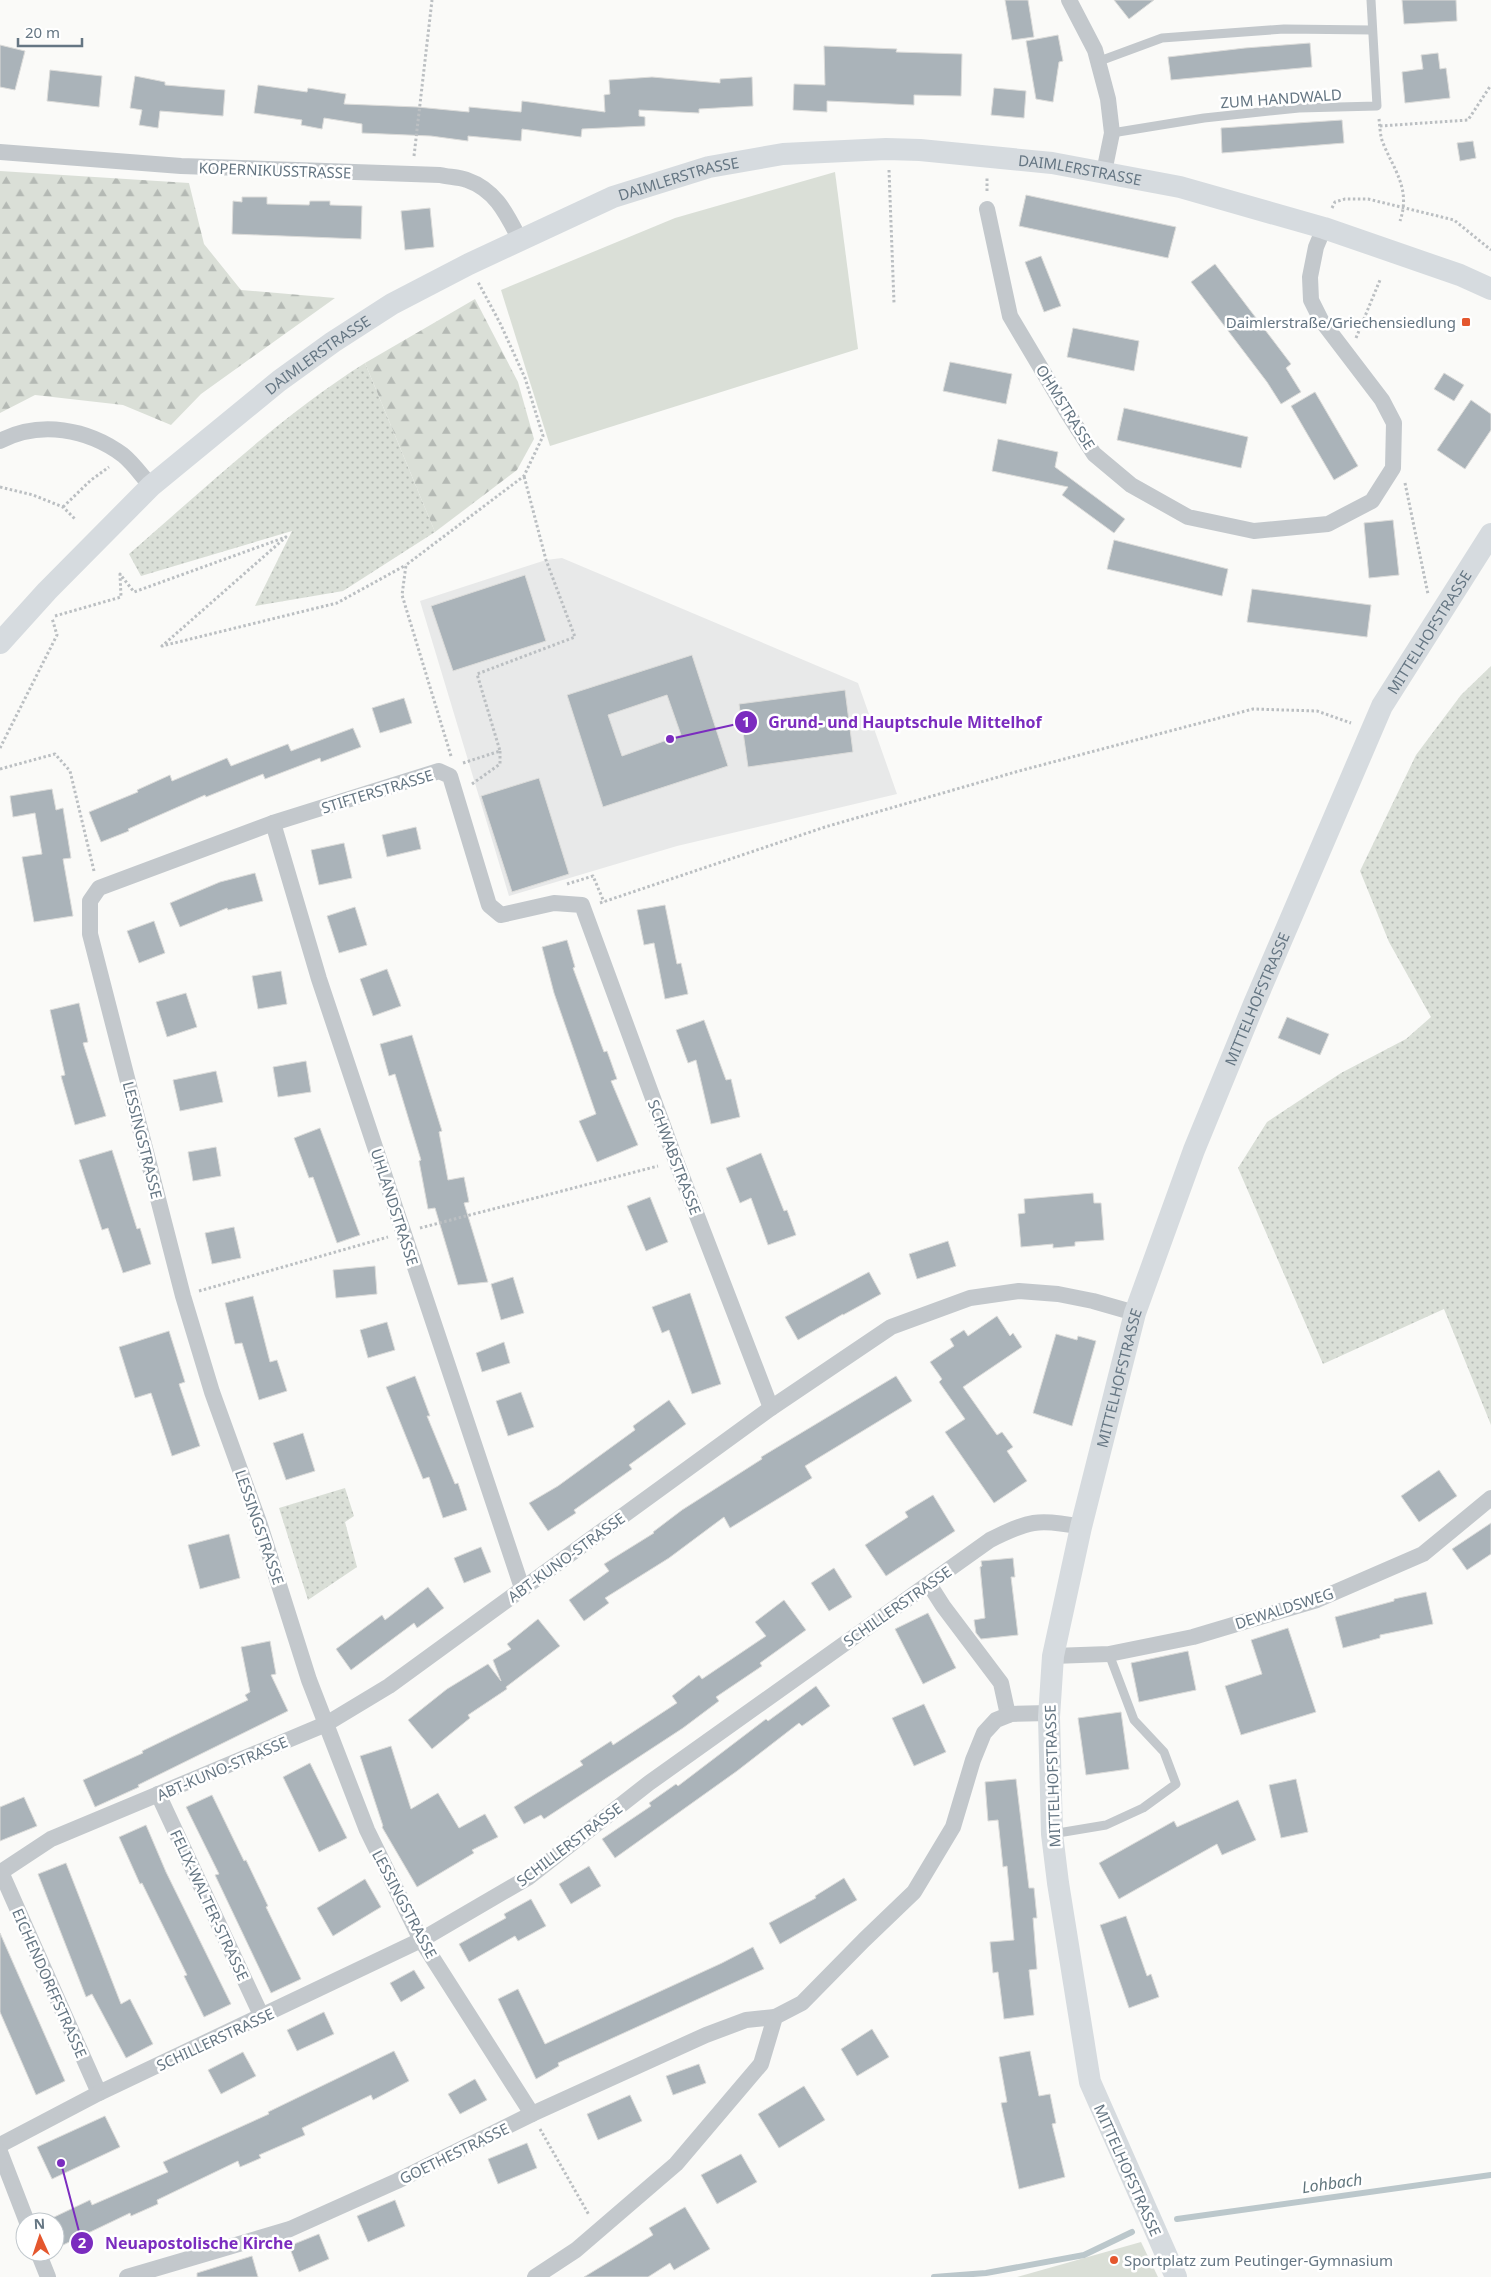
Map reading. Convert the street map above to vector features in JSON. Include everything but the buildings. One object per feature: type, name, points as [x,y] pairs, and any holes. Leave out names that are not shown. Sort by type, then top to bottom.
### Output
[{"type":"street","points":[[1069,0],[1095,50],[1108,99],[1112,133],[1104,172]]},
{"type":"street","name":"DAIMLERSTRASSE","points":[[0,643],[47,591],[151,486],[279,381],[333,342],[392,304],[469,264],[613,196],[709,167],[782,154],[893,149],[1052,163],[1180,187],[1324,228],[1460,275],[1491,289]]},
{"type":"street","name":"KOPERNIKUSSTRASSE","points":[[0,152],[181,166],[440,176],[468,180],[495,197],[502,206],[520,240]]},
{"type":"street","name":"OHMSTRASSE","points":[[987,210],[1010,316],[1094,454],[1131,485],[1188,517],[1254,531],[1328,524],[1372,501],[1393,468]]},
{"type":"street","points":[[1324,228],[1316,248],[1310,277],[1312,300],[1321,320],[1382,400],[1394,423],[1393,468]]},
{"type":"street","points":[[0,441],[24,432],[48,429],[70,430],[87,434],[124,456],[151,486]]},
{"type":"street","name":"MITTELHOFSTRASSE","points":[[1176,2277],[1090,2082],[1052,1834],[1049,1713],[1053,1656],[1081,1527],[1135,1313],[1198,1141],[1254,1004],[1382,706],[1491,534]]},
{"type":"street","name":"STIFTERSTRASSE","points":[[94,895],[273,824],[439,771],[454,770],[489,905],[501,915],[554,903],[582,905]]},
{"type":"street","name":"UHLANDSTRASSE","points":[[273,824],[319,979],[522,1588]]},
{"type":"street","name":"LESSINGSTRASSE","points":[[94,895],[90,934],[183,1296],[212,1392],[260,1525],[309,1680],[367,1830],[422,1940],[532,2114]]},
{"type":"street","name":"SCHWABSTRASSE","points":[[582,905],[676,1161],[771,1408]]},
{"type":"street","name":"ABT-KUNO-STRASSE","points":[[1,1872],[51,1839],[326,1724],[389,1686],[771,1408],[891,1326],[970,1298],[1019,1292],[1058,1294],[1135,1313]]},
{"type":"street","name":"DEWALDSWEG","points":[[1053,1656],[1109,1654],[1193,1637],[1317,1600],[1423,1554],[1491,1498]]},
{"type":"street","name":"SCHILLERSTRASSE","points":[[0,2145],[99,2093],[422,1940],[529,1877],[649,1783],[990,1540],[1017,1526],[1042,1520],[1081,1527]]},
{"type":"street","points":[[928,1584],[942,1606],[1001,1683],[1008,1715]]},
{"type":"street","points":[[535,2277],[576,2250],[676,2164],[761,2064],[775,2017],[802,2003],[914,1892],[953,1826],[972,1760],[984,1734],[996,1720],[1008,1715],[1049,1713]]},
{"type":"street","name":"FELIX-WALTER-STRASSE","points":[[158,1794],[262,2017]]},
{"type":"street","name":"EICHENDORFFSTRASSE","points":[[1,1872],[99,2093]]},
{"type":"street","name":"GOETHESTRASSE","points":[[127,2277],[290,2229],[398,2181],[532,2114],[706,2035],[746,2020],[775,2017]]},
{"type":"street","points":[[0,2152],[23,2212]]},
{"type":"street","points":[[42,2262],[48,2277]]},
{"type":"lane","points":[[1371,0],[1377,106]]},
{"type":"lane","points":[[1097,62],[1162,38],[1284,29],[1372,30]]},
{"type":"lane","name":"ZUM HANDWALD","points":[[1112,133],[1204,118],[1299,108],[1377,106]]},
{"type":"lane","points":[[1052,1834],[1106,1824],[1143,1808],[1176,1784],[1164,1752],[1134,1720],[1109,1654]]},
{"type":"path","points":[[411,175],[432,0]]},
{"type":"path","points":[[1380,126],[1468,120],[1491,85]]},
{"type":"path","points":[[1377,106],[1382,141],[1400,177],[1404,209],[1400,221]]},
{"type":"path","points":[[893,149],[889,171],[894,303]]},
{"type":"path","points":[[987,210],[988,157]]},
{"type":"path","points":[[1324,228],[1335,202],[1345,199],[1368,199],[1454,220],[1491,250]]},
{"type":"path","points":[[0,748],[56,635],[52,617],[121,597],[120,574],[134,592],[286,537],[162,646],[337,603],[406,565],[524,476],[543,436],[525,378],[500,323],[469,264]]},
{"type":"path","points":[[1342,349],[1356,338],[1380,280]]},
{"type":"path","points":[[1393,468],[1403,476],[1427,594],[1444,608]]},
{"type":"path","points":[[466,789],[500,764],[500,751],[477,674],[575,637],[546,560],[524,476]]},
{"type":"path","points":[[63,506],[91,480]]},
{"type":"path","points":[[0,487],[33,495],[63,506],[76,520]]},
{"type":"path","points":[[406,565],[402,595],[451,753],[454,770],[500,751]]},
{"type":"path","points":[[582,905],[604,902],[824,827],[1019,770],[1253,709],[1317,711],[1371,732]]},
{"type":"path","points":[[451,753],[455,759]]},
{"type":"path","points":[[0,768],[55,754],[70,771],[94,895]]},
{"type":"path","points":[[558,886],[594,876],[604,902]]},
{"type":"path","points":[[183,1296],[404,1232],[676,1161]]},
{"type":"path","points":[[542,2133],[598,2230]]},
{"type":"shaded area","points":[[562,558],[858,683],[897,794],[677,846],[509,896],[420,601],[546,560]]},
{"type":"green space","points":[[0,171],[189,183],[204,244],[241,290],[335,298],[201,394],[171,425],[123,405],[35,395],[0,413]]},
{"type":"green space","points":[[835,172],[858,349],[550,446],[501,290],[675,218]]},
{"type":"green space","points":[[475,299],[518,382],[534,439],[517,470],[435,532],[365,363]]},
{"type":"green space","points":[[365,363],[435,532],[343,591],[255,606],[292,531],[141,576],[129,554],[273,429]]},
{"type":"green space","points":[[1491,666],[1491,1425],[1444,1309],[1323,1364],[1238,1168],[1267,1122],[1341,1073],[1406,1039],[1431,1017],[1389,942],[1360,871],[1416,755],[1461,695]]},
{"type":"green space","points":[[345,1488],[354,1516],[345,1522],[357,1567],[308,1600],[279,1508]]},
{"type":"green space","name":"Sportplatz zum Peutinger-Gymnasium","points":[[1141,2242],[1158,2277],[1017,2277]]},
{"type":"waterway","name":"Lohbach","points":[[1177,2219],[1491,2175]]},
{"type":"waterway","name":"Lohbach","points":[[934,2277],[986,2273],[1084,2255],[1132,2232]]},
{"type":"place","name":"Daimlerstraße/Griechensiedlung","points":[[1466,322]]},
{"type":"place","name":"Grund- und Hauptschule Mittelhof","points":[[670,739]]},
{"type":"place","name":"Neuapostolische Kirche","points":[[61,2163]]},
{"type":"place","name":"Sportplatz zum Peutinger-Gymnasium","points":[[1114,2260]]}]
